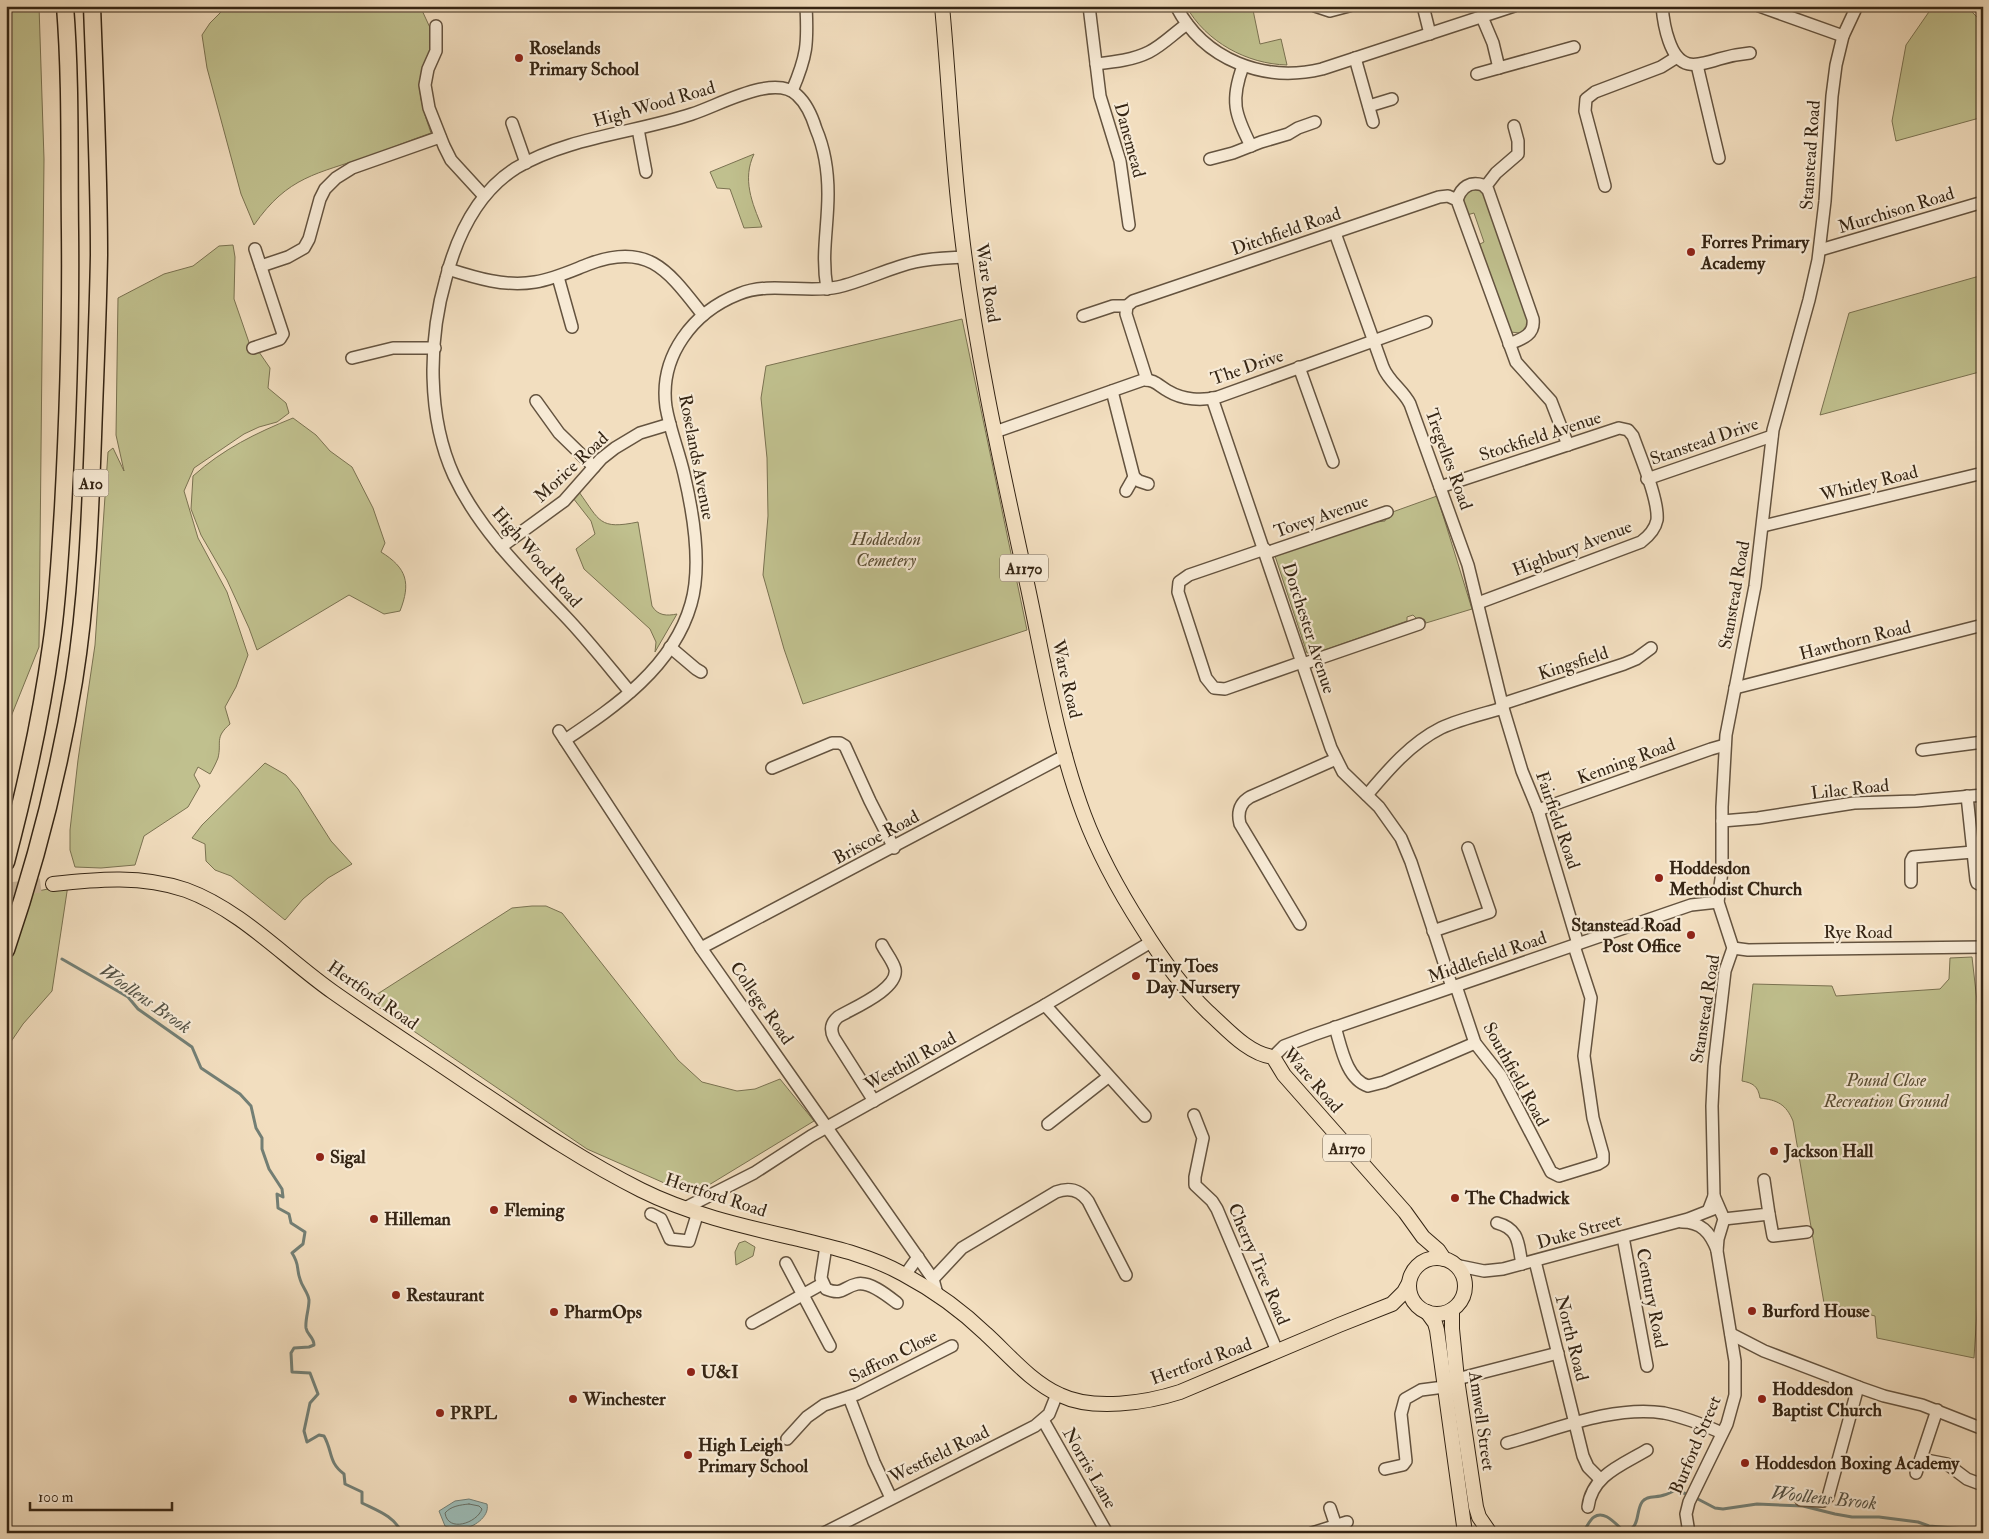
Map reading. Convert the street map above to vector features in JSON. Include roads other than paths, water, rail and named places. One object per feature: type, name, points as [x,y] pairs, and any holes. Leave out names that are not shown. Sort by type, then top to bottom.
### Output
[{"type":"highway","name":"A10","points":[[6,862],[39,724],[52,644],[58,582],[71,318],[69,89],[66,6]]},
{"type":"highway","name":"A10","points":[[6,950],[30,878],[52,793],[74,679],[84,602],[91,490],[98,308],[97,176],[92,6]]},
{"type":"main road","name":"Ware Road","points":[[942,6],[965,256],[995,432],[1066,755],[1084,816],[1120,891],[1151,942],[1184,987],[1217,1020],[1254,1050],[1273,1057],[1284,1075],[1405,1212],[1423,1237],[1450,1262]]},
{"type":"main road","name":"Hertford Road","points":[[53,884],[98,880],[143,880],[184,890],[220,906],[234,914],[333,992],[542,1133],[605,1172],[645,1192],[692,1210],[734,1223],[865,1256],[905,1275],[937,1294],[974,1323],[1036,1380],[1057,1394],[1078,1401],[1103,1403],[1138,1402],[1160,1398],[1213,1379],[1392,1304],[1404,1292],[1409,1283]]},
{"type":"main road","points":[[1418,1265],[1418,1256],[1423,1237]]},
{"type":"main road","points":[[1392,1304],[1424,1311],[1440,1314],[1452,1310],[1463,1298],[1465,1291],[1464,1278],[1450,1262],[1435,1258],[1418,1265],[1414,1270],[1409,1283],[1411,1297],[1424,1311]]},
{"type":"main road","name":"Amwell Street","points":[[1452,1310],[1452,1329],[1458,1379],[1476,1507],[1479,1517],[1490,1533]]},
{"type":"main road","name":"Amwell Street","points":[[1424,1311],[1435,1323],[1437,1330],[1465,1533]]},
{"type":"street","points":[[806,6],[807,49],[792,91],[804,102],[809,110],[820,138],[827,166],[828,197],[824,260],[828,289]]},
{"type":"street","name":"Danemead","points":[[1089,6],[1102,104],[1122,170],[1129,225]]},
{"type":"street","points":[[1176,6],[1187,24],[1215,51],[1243,66],[1268,72],[1299,73],[1322,69],[1514,6]]},
{"type":"street","points":[[1315,6],[1330,11],[1349,6]]},
{"type":"street","points":[[1423,6],[1430,34]]},
{"type":"street","points":[[1662,6],[1668,37],[1676,57],[1683,62],[1697,65],[1750,53]]},
{"type":"street","points":[[1759,6],[1843,36]]},
{"type":"street","name":"Stanstead Road","points":[[1718,1213],[1714,1196],[1712,1106],[1714,1066],[1726,971],[1733,948],[1718,902],[1722,871],[1725,746],[1754,592],[1772,436],[1779,404],[1809,300],[1820,250],[1832,96],[1843,36],[1857,6]]},
{"type":"street","points":[[1482,17],[1499,68]]},
{"type":"street","points":[[1096,64],[1142,55],[1162,44],[1187,24]]},
{"type":"street","points":[[436,26],[436,51],[426,74],[425,90],[429,108],[440,137],[454,165],[484,196]]},
{"type":"street","points":[[1478,74],[1574,47]]},
{"type":"street","points":[[1605,186],[1585,110],[1586,99],[1595,92],[1661,67],[1676,57]]},
{"type":"street","points":[[1355,58],[1373,122]]},
{"type":"street","points":[[1697,65],[1719,158]]},
{"type":"street","points":[[1243,66],[1236,84],[1234,97],[1242,128],[1250,146]]},
{"type":"street","name":"High Wood Road","points":[[630,692],[581,634],[524,575],[501,547],[466,497],[447,457],[436,406],[434,348],[439,309],[448,269],[466,226],[484,196],[501,179],[526,163],[567,146],[685,116],[761,89],[776,87],[792,91]]},
{"type":"street","points":[[1369,106],[1392,99]]},
{"type":"street","points":[[1210,159],[1288,134],[1315,122]]},
{"type":"street","points":[[512,123],[526,163]]},
{"type":"street","points":[[1486,186],[1496,173],[1518,154],[1518,141],[1514,126]]},
{"type":"street","points":[[638,129],[646,172]]},
{"type":"street","points":[[260,266],[288,257],[304,248],[309,240],[320,199],[325,189],[336,178],[352,168],[440,137]]},
{"type":"street","points":[[1509,344],[1530,334],[1534,325],[1533,319],[1486,186],[1479,183],[1469,185],[1461,191],[1458,200],[1509,344],[1519,368],[1544,392],[1550,401],[1568,445]]},
{"type":"street","name":"Ditchfield Road","points":[[1083,316],[1113,306],[1126,306],[1137,299],[1439,197],[1448,196],[1458,200]]},
{"type":"street","name":"Murchison Road","points":[[1820,250],[1983,202]]},
{"type":"street","name":"Tregelles Road","points":[[1335,233],[1385,372],[1410,404],[1440,487],[1465,558],[1478,603],[1503,706]]},
{"type":"street","points":[[253,348],[280,339],[283,334],[255,249]]},
{"type":"street","points":[[448,269],[504,283],[533,282],[558,277],[607,259],[625,256],[647,260],[665,271],[703,315]]},
{"type":"street","name":"Roselands Avenue","points":[[562,735],[603,714],[653,670],[670,646],[690,606],[693,594],[695,554],[688,490],[665,399],[668,369],[675,351],[686,332],[703,315],[726,300],[758,288],[828,289],[861,281],[916,262],[965,256]]},
{"type":"street","points":[[558,277],[572,327]]},
{"type":"street","points":[[995,432],[1147,380],[1127,319],[1126,306]]},
{"type":"street","name":"The Drive","points":[[1147,380],[1156,382],[1169,392],[1182,397],[1212,398],[1426,322]]},
{"type":"street","points":[[352,358],[393,348],[434,348]]},
{"type":"street","points":[[1299,367],[1333,462]]},
{"type":"street","points":[[1112,391],[1134,477],[1148,484]]},
{"type":"street","name":"Dorchester Avenue","points":[[1212,398],[1336,759],[1348,777],[1388,818],[1406,848],[1433,931]]},
{"type":"street","points":[[536,401],[559,433],[594,467]]},
{"type":"street","name":"Morice Road","points":[[501,547],[564,501],[601,459],[627,439],[670,424]]},
{"type":"street","name":"Stockfield Avenue","points":[[1440,487],[1619,428],[1628,430],[1633,436],[1647,479]]},
{"type":"street","name":"Stanstead Drive","points":[[1647,479],[1772,436]]},
{"type":"street","name":"Whitley Road","points":[[1763,526],[1983,473]]},
{"type":"street","points":[[1126,490],[1134,477]]},
{"type":"street","name":"Highbury Avenue","points":[[1478,603],[1647,538],[1654,528],[1657,516],[1656,506],[1647,479]]},
{"type":"street","name":"Tovey Avenue","points":[[1303,663],[1225,689],[1214,688],[1206,678],[1178,592],[1179,582],[1185,577],[1387,512]]},
{"type":"street","points":[[1303,663],[1419,624]]},
{"type":"street","name":"Hawthorn Road","points":[[1735,688],[1983,625]]},
{"type":"street","points":[[670,646],[702,672]]},
{"type":"street","name":"Kingsfield","points":[[1367,795],[1407,751],[1432,733],[1452,723],[1624,664],[1651,648]]},
{"type":"street","name":"Fairfield Road","points":[[1503,706],[1522,771],[1538,810],[1591,998],[1584,1056],[1593,1118],[1603,1154]]},
{"type":"street","name":"College Road","points":[[562,735],[702,948],[933,1279],[937,1294]]},
{"type":"street","points":[[772,768],[828,744],[838,742],[843,744],[848,750],[865,792],[894,848]]},
{"type":"street","points":[[1922,750],[1983,742]]},
{"type":"street","name":"Kenning Road","points":[[1538,810],[1711,749],[1725,746]]},
{"type":"street","name":"Briscoe Road","points":[[702,948],[894,848],[1066,755]]},
{"type":"street","points":[[1300,924],[1240,824],[1239,811],[1242,804],[1250,797],[1336,759]]},
{"type":"street","name":"Lilac Road","points":[[1722,822],[1849,804],[1983,794]]},
{"type":"street","points":[[1967,796],[1976,880],[1977,883],[1983,886]]},
{"type":"street","points":[[1433,931],[1490,912],[1468,848]]},
{"type":"street","points":[[1912,882],[1911,861],[1914,857],[1973,852]]},
{"type":"street","name":"Middlefield Road","points":[[1273,1057],[1284,1046],[1335,1027],[1695,904],[1718,902]]},
{"type":"street","name":"Southfield Road","points":[[1433,931],[1475,1043],[1501,1076],[1544,1161],[1553,1174],[1562,1175],[1598,1164],[1603,1161],[1603,1154]]},
{"type":"street","name":"Westhill Road","points":[[692,1210],[828,1127],[1045,1005],[1151,942]]},
{"type":"street","points":[[874,1101],[834,1038],[831,1028],[838,1017],[884,990],[893,982],[895,976],[894,968],[882,945]]},
{"type":"street","name":"Rye Road","points":[[1733,948],[1748,950],[1983,947]]},
{"type":"street","points":[[1045,1005],[1145,1116]]},
{"type":"street","points":[[1335,1027],[1351,1071],[1359,1082],[1368,1086],[1384,1082],[1475,1043]]},
{"type":"street","points":[[1048,1124],[1108,1077]]},
{"type":"street","name":"Cherry Tree Road","points":[[1194,1115],[1203,1138],[1195,1185],[1212,1201],[1217,1209],[1277,1351]]},
{"type":"street","points":[[1764,1180],[1773,1236],[1807,1232]]},
{"type":"street","points":[[933,1279],[962,1248],[1056,1192],[1069,1190],[1082,1195],[1088,1201],[1126,1275]]},
{"type":"street","points":[[651,1214],[661,1219],[670,1239],[689,1241],[692,1210]]},
{"type":"street","name":"Burford Street","points":[[1689,1533],[1687,1523],[1688,1508],[1693,1492],[1730,1415],[1735,1396],[1735,1361],[1717,1251],[1718,1213]]},
{"type":"street","name":"Duke Street","points":[[1450,1262],[1484,1271],[1535,1261],[1702,1214],[1769,1214]]},
{"type":"street","name":"Burford Street","points":[[1678,1222],[1693,1223],[1707,1230],[1717,1251]]},
{"type":"street","points":[[1498,1223],[1508,1227],[1515,1234],[1522,1264]]},
{"type":"street","name":"Century Road","points":[[1622,1237],[1647,1366]]},
{"type":"street","points":[[826,1246],[821,1270],[822,1284],[826,1289],[839,1292],[857,1284],[863,1284],[882,1293],[897,1304]]},
{"type":"street","points":[[905,1275],[918,1257]]},
{"type":"street","name":"North Road","points":[[1535,1261],[1585,1462],[1600,1479]]},
{"type":"street","points":[[786,1263],[830,1346]]},
{"type":"street","points":[[752,1322],[822,1284]]},
{"type":"street","points":[[1731,1334],[1764,1351],[1858,1387],[1937,1410],[1983,1429]]},
{"type":"street","name":"Saffron Close","points":[[787,1439],[814,1412],[829,1403],[850,1397],[952,1346]]},
{"type":"street","points":[[1735,1361],[1745,1354],[1764,1351]]},
{"type":"street","points":[[1458,1379],[1558,1353]]},
{"type":"street","points":[[1385,1468],[1406,1464],[1402,1414],[1405,1399],[1421,1390],[1444,1387]]},
{"type":"street","points":[[1801,1500],[1823,1501],[1828,1497],[1858,1387]]},
{"type":"street","points":[[1043,1420],[1049,1414],[1057,1394]]},
{"type":"street","name":"Saffron Close","points":[[850,1397],[872,1457],[891,1498]]},
{"type":"street","points":[[1916,1473],[1937,1410]]},
{"type":"street","points":[[1507,1444],[1616,1414],[1646,1411],[1681,1417],[1722,1433]]},
{"type":"street","name":"Westfield Road","points":[[824,1533],[1012,1438],[1043,1420]]},
{"type":"street","name":"Norris Lane","points":[[1043,1420],[1107,1533]]},
{"type":"street","points":[[1588,1507],[1591,1492],[1600,1479],[1648,1450]]},
{"type":"street","points":[[1920,1459],[1947,1464],[1967,1478],[1983,1485]]},
{"type":"street","points":[[1312,1533],[1341,1524],[1330,1508]]},
{"type":"water","points":[[469,1499],[487,1504],[486,1513],[480,1521],[466,1528],[453,1529],[445,1526],[439,1511],[455,1501]]},
{"type":"waterway","name":"Woollens Brook","points":[[62,959],[128,997],[138,1009],[192,1047],[201,1068],[240,1094],[251,1106],[256,1128],[262,1138],[262,1149],[269,1169],[282,1189],[283,1197],[277,1194],[278,1208],[289,1214],[291,1223],[305,1232],[303,1244],[292,1253],[309,1300],[306,1328],[314,1345],[294,1348],[291,1353],[292,1372],[310,1373],[318,1394],[310,1403],[304,1431],[307,1442],[319,1435],[324,1436],[335,1465],[344,1474],[345,1484],[362,1492],[362,1503],[390,1518],[402,1533]]},
{"type":"waterway","name":"Woollens Brook","points":[[1582,1533],[1592,1518],[1598,1515],[1606,1517],[1624,1531],[1629,1530],[1635,1524],[1640,1506],[1646,1498],[1661,1496],[1676,1490],[1689,1495]]},
{"type":"waterway","name":"Woollens Brook","points":[[1694,1497],[1715,1508],[1723,1509],[1757,1504],[1803,1506],[1852,1517],[1879,1517],[1982,1533]]},
{"type":"tunnel","points":[[6,890],[53,884]]},
{"type":"place","name":"Roselands Primary School","points":[[519,58]]},
{"type":"place","name":"Forres Primary Academy","points":[[1691,252]]},
{"type":"place","name":"Hoddesdon Methodist Church","points":[[1659,878]]},
{"type":"place","name":"Stanstead Road Post Office","points":[[1691,935]]},
{"type":"place","name":"Tiny Toes Day Nursery","points":[[1136,976]]},
{"type":"place","name":"Jackson Hall","points":[[1774,1151]]},
{"type":"place","name":"Sigal","points":[[320,1157]]},
{"type":"place","name":"The Chadwick","points":[[1455,1198]]},
{"type":"place","name":"Fleming","points":[[494,1210]]},
{"type":"place","name":"Hilleman","points":[[374,1219]]},
{"type":"place","name":"Restaurant","points":[[396,1295]]},
{"type":"place","name":"Burford House","points":[[1752,1311]]},
{"type":"place","name":"PharmOps","points":[[554,1312]]},
{"type":"place","name":"U&I","points":[[691,1372]]},
{"type":"place","name":"Winchester","points":[[573,1399]]},
{"type":"place","name":"Hoddesdon Baptist Church","points":[[1762,1399]]},
{"type":"place","name":"PRPL","points":[[440,1413]]},
{"type":"place","name":"High Leigh Primary School","points":[[688,1455]]},
{"type":"place","name":"Hoddesdon Boxing Academy","points":[[1745,1463]]},
{"type":"park label","name":"Hoddesdon Cemetery","points":[[886,549]]},
{"type":"park label","name":"Pound Close Recreation Ground","points":[[1886,1090]]}]
